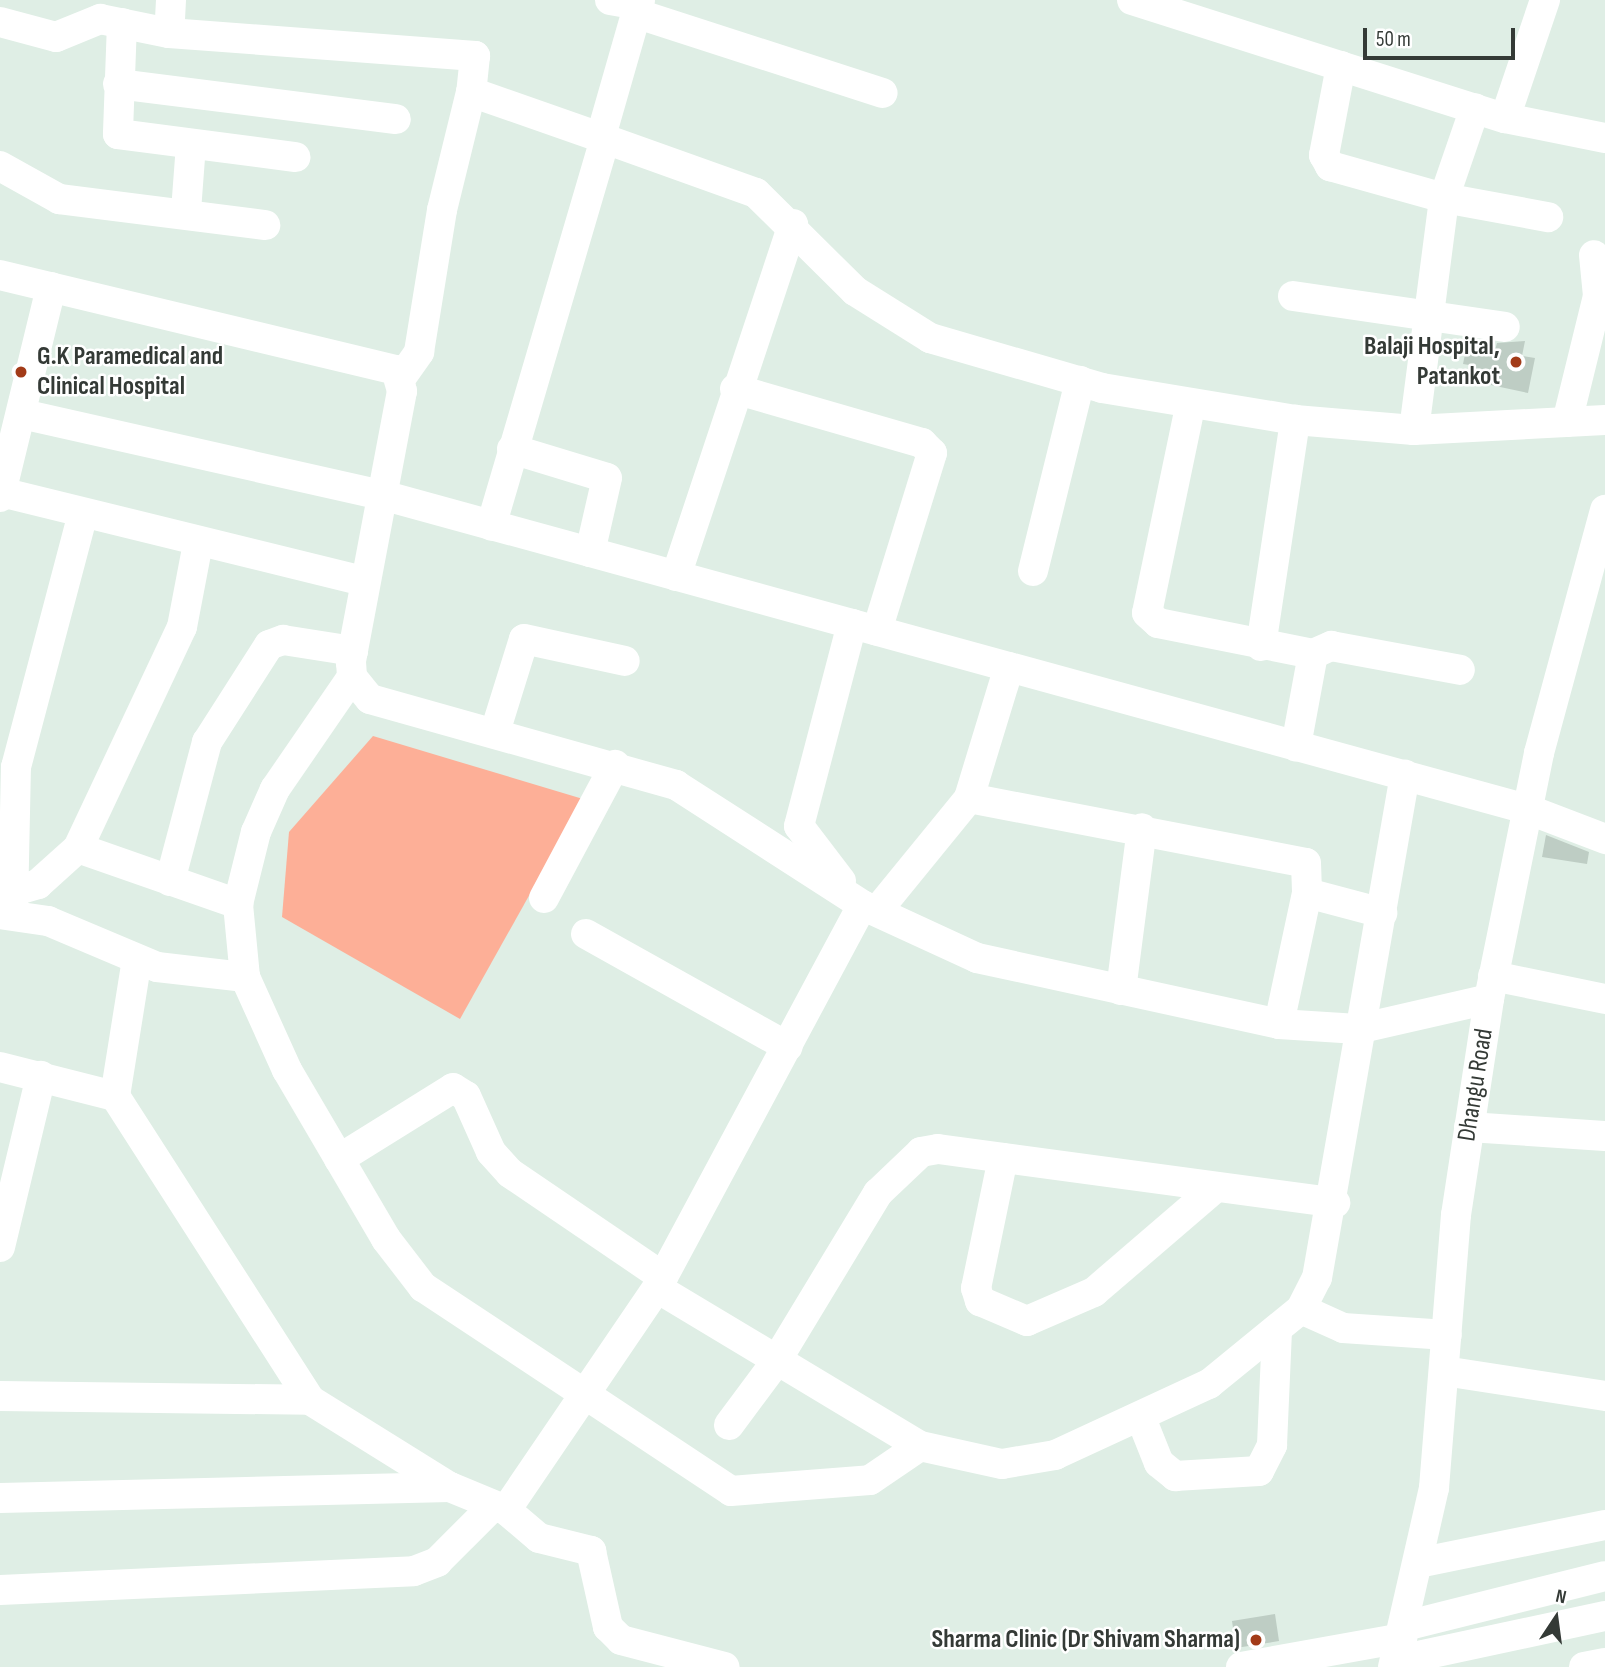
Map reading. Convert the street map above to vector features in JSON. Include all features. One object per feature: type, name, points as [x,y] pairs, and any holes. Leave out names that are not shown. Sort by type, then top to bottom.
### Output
[{"type":"street","points":[[169,33],[171,0]]},
{"type":"street","points":[[610,0],[639,7],[883,93]]},
{"type":"street","points":[[1132,0],[1505,118],[1605,138]]},
{"type":"street","points":[[1505,118],[1545,0]]},
{"type":"street","points":[[491,526],[605,139],[603,129],[639,7]]},
{"type":"street","points":[[0,22],[56,37],[94,20],[169,33],[475,57],[471,92],[442,210],[419,352],[401,378],[382,495],[364,582],[353,664],[275,789],[256,832],[238,904],[245,977],[287,1070],[339,1159],[423,1287],[579,1395],[718,1486],[744,1494],[870,1480],[920,1446]]},
{"type":"street","points":[[121,23],[118,134],[296,158]]},
{"type":"street","points":[[1341,66],[1326,161],[1444,198],[1548,217]]},
{"type":"street","points":[[118,84],[396,119]]},
{"type":"street","points":[[471,92],[736,181],[793,224],[855,291],[930,338],[1080,381],[1190,407],[1295,420],[1414,430],[1605,420]]},
{"type":"street","points":[[1414,430],[1444,198],[1475,108]]},
{"type":"street","points":[[186,211],[191,145]]},
{"type":"street","points":[[0,166],[60,199],[186,211],[265,225]]},
{"type":"street","points":[[676,576],[735,389],[793,224]]},
{"type":"street","points":[[1567,422],[1598,296],[1594,255]]},
{"type":"street","points":[[0,275],[387,365],[401,378]]},
{"type":"street","points":[[51,287],[1,495],[82,517],[364,582]]},
{"type":"street","points":[[1293,296],[1506,327]]},
{"type":"street","points":[[1033,571],[1080,381]]},
{"type":"street","points":[[735,389],[922,443],[932,453],[865,627],[799,826],[869,908]]},
{"type":"street","points":[[1190,407],[1147,613],[1158,623],[1261,646],[1313,654],[1331,646],[1460,670]]},
{"type":"street","points":[[22,415],[382,495],[1527,809],[1605,839]]},
{"type":"street","points":[[1261,646],[1295,420]]},
{"type":"street","points":[[512,449],[607,478],[590,552]]},
{"type":"street","name":"Dhangu Road","points":[[1399,1648],[1434,1488],[1469,1127],[1491,988],[1527,809],[1605,510]]},
{"type":"street","points":[[9,907],[16,767],[82,517]]},
{"type":"street","points":[[9,907],[78,848],[182,627],[198,543]]},
{"type":"street","points":[[495,732],[524,639],[625,662]]},
{"type":"street","points":[[170,881],[206,742],[269,645],[283,640],[353,664],[370,699],[615,765],[676,785],[869,908],[977,958],[1279,1024],[1358,1029],[1491,988],[1605,999]]},
{"type":"street","points":[[1296,746],[1313,654]]},
{"type":"street","points":[[0,1590],[414,1571],[437,1562],[499,1509],[660,1283],[788,1047],[869,908],[969,798],[1009,667]]},
{"type":"street","points":[[544,898],[615,765]]},
{"type":"street","points":[[339,1159],[453,1088],[466,1096],[491,1152],[510,1173],[775,1363],[920,1446],[1027,1463],[1141,1418],[1209,1384],[1301,1309],[1317,1278],[1335,1203],[1358,1029],[1382,913],[1405,775]]},
{"type":"street","points":[[969,798],[1301,859],[1307,867],[1307,893],[1279,1024]]},
{"type":"street","points":[[1121,990],[1142,828]]},
{"type":"street","points":[[78,848],[238,904]]},
{"type":"street","points":[[1307,893],[1382,913]]},
{"type":"street","points":[[9,907],[157,967],[245,977]]},
{"type":"street","points":[[586,934],[788,1047]]},
{"type":"street","points":[[137,959],[115,1096],[310,1400],[450,1487],[499,1509],[540,1538],[591,1551],[608,1626],[621,1640],[725,1667]]},
{"type":"street","points":[[0,1067],[115,1096]]},
{"type":"street","points":[[0,1247],[40,1076]]},
{"type":"street","points":[[1469,1127],[1605,1136]]},
{"type":"street","points":[[729,1425],[775,1363],[893,1173],[938,1149],[1335,1203]]},
{"type":"street","points":[[1003,1158],[976,1288],[980,1301],[1027,1321],[1094,1292],[1216,1186]]},
{"type":"street","points":[[1301,1309],[1343,1328],[1447,1335]]},
{"type":"street","points":[[1141,1418],[1159,1463],[1175,1476],[1259,1471],[1272,1445],[1278,1329]]},
{"type":"street","points":[[1444,1371],[1605,1396]]},
{"type":"street","points":[[0,1396],[310,1400]]},
{"type":"street","points":[[0,1498],[450,1487]]},
{"type":"street","points":[[1418,1563],[1605,1525]]},
{"type":"street","points":[[1399,1648],[1605,1576]]},
{"type":"street","points":[[1241,1667],[1399,1648],[1605,1616]]},
{"type":"street","points":[[1584,1667],[1605,1663]]},
{"type":"shaded area","points":[[373,736],[583,799],[460,1019],[282,917],[289,832]]},
{"type":"building","points":[[1525,341],[1522,356],[1535,358],[1528,393],[1472,381],[1475,366],[1463,364],[1467,344],[1495,350],[1497,343]]},
{"type":"building","points":[[1546,835],[1589,852],[1587,864],[1542,857]]},
{"type":"building","points":[[1275,1614],[1279,1641],[1236,1648],[1232,1621]]},
{"type":"place","name":"Balaji Hospital, Patankot","points":[[1516,362]]},
{"type":"place","name":"G.K Paramedical and Clinical Hospital","points":[[21,372]]},
{"type":"place","name":"Sharma Clinic (Dr Shivam Sharma)","points":[[1256,1640]]}]
